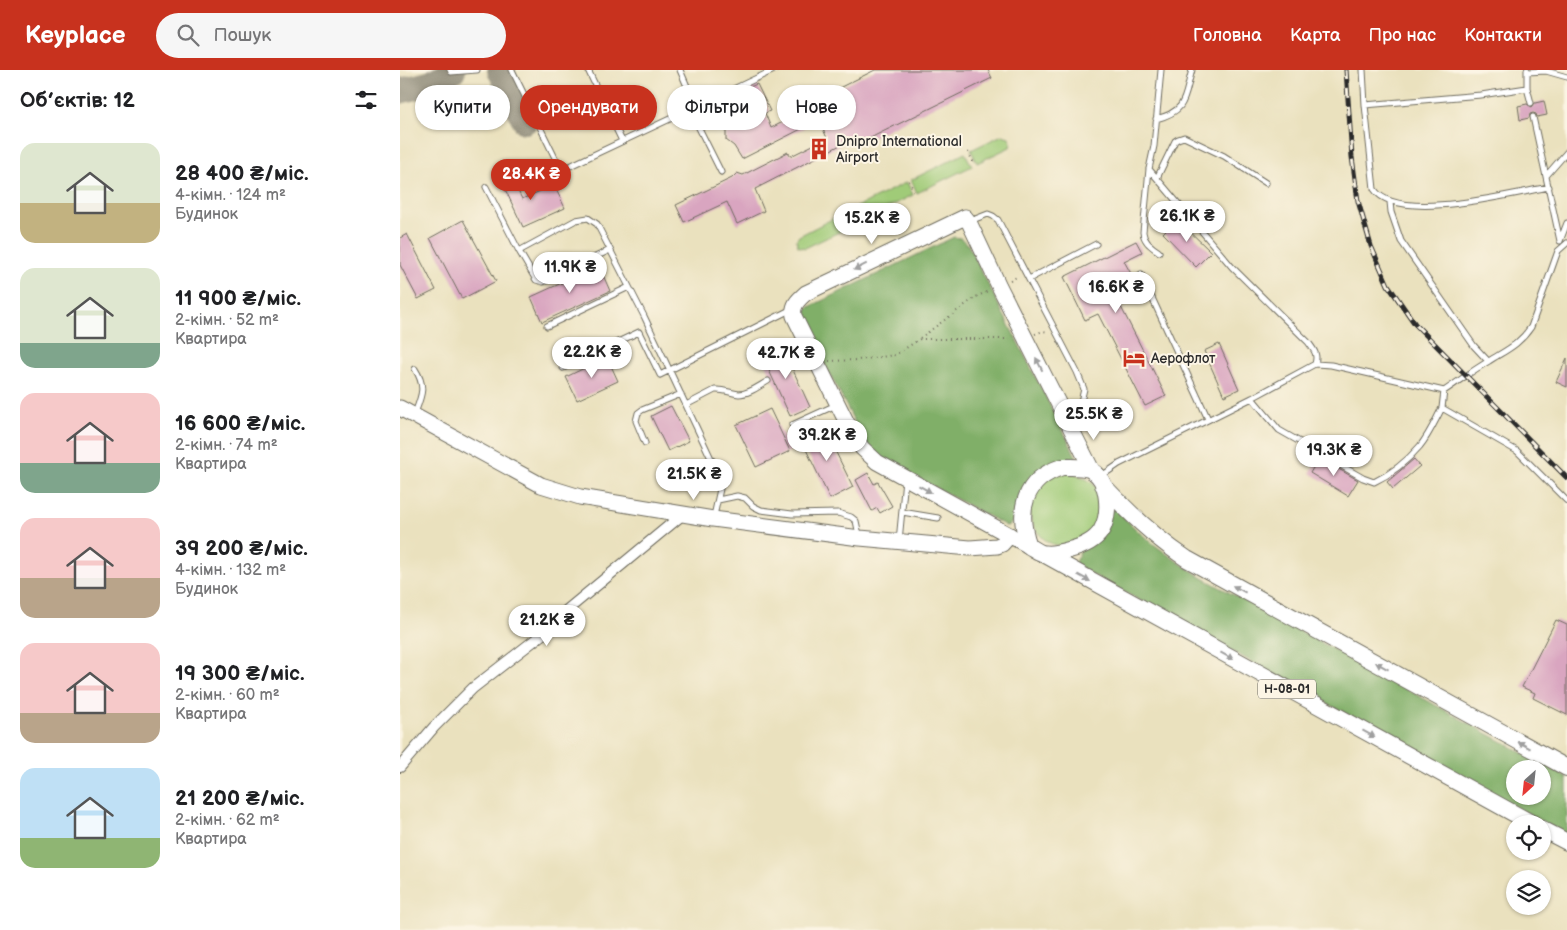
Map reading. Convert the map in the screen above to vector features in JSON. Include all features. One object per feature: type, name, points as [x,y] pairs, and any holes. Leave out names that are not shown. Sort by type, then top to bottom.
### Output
[{"type":"main road","points":[[793,309],[798,300],[806,293],[965,217],[1068,424],[1098,478],[1108,499],[1108,511],[1101,531],[1095,538],[1076,548],[1064,551],[1035,550],[1024,530],[1023,518],[1028,495],[1033,485],[1050,471],[1062,467],[1082,467],[1098,478],[1146,530],[1187,559],[1564,764]]},
{"type":"main road","name":"Н-08-01","points":[[793,309],[794,316],[837,405],[862,448],[877,462],[1517,815]]},
{"type":"main road","points":[[400,408],[510,469],[551,489],[580,497],[682,515],[860,538],[970,548],[997,546],[1002,544],[1010,535]]},
{"type":"main road","points":[[1551,834],[1567,842]]},
{"type":"street","points":[[400,767],[434,727],[473,688],[549,629],[574,604],[682,515]]},
{"type":"lane","points":[[450,70],[451,72],[466,72],[477,70]]},
{"type":"lane","points":[[512,70],[561,170]]},
{"type":"lane","points":[[588,70],[622,141]]},
{"type":"lane","points":[[680,70],[686,85]]},
{"type":"lane","points":[[742,85],[774,70]]},
{"type":"lane","points":[[1159,252],[1147,242],[1143,232],[1161,70]]},
{"type":"lane","points":[[1156,119],[1170,116],[1181,106],[1192,70]]},
{"type":"lane","points":[[1363,70],[1374,189],[1378,195],[1390,202],[1416,205],[1446,204],[1482,200],[1549,186]]},
{"type":"lane","points":[[1531,104],[1527,88],[1527,71],[1546,71],[1567,77]]},
{"type":"lane","points":[[1365,106],[1481,95],[1527,88]]},
{"type":"lane","points":[[1534,118],[1560,241]]},
{"type":"lane","points":[[521,189],[667,120]]},
{"type":"lane","points":[[700,130],[722,172]]},
{"type":"lane","points":[[1157,178],[1175,141],[1184,137],[1224,156],[1266,183]]},
{"type":"lane","points":[[1546,176],[1567,152]]},
{"type":"lane","points":[[1149,169],[1232,267],[1308,342],[1316,353],[1317,357],[1314,364]]},
{"type":"lane","points":[[486,187],[534,278],[543,282],[610,250]]},
{"type":"lane","points":[[1390,202],[1391,212],[1401,241],[1474,346],[1488,361]]},
{"type":"lane","points":[[969,222],[988,214],[998,220],[1057,333],[1084,390],[1077,418],[1068,424]]},
{"type":"lane","points":[[519,251],[576,220],[584,218],[593,220],[597,224],[716,469],[719,485],[718,500],[713,519]]},
{"type":"lane","points":[[1098,478],[1119,464],[1252,398],[1314,364],[1331,365],[1444,391],[1488,361],[1516,345],[1531,327],[1567,223]]},
{"type":"lane","points":[[1558,252],[1567,243]]},
{"type":"lane","points":[[1029,279],[1096,244]]},
{"type":"lane","points":[[1141,274],[1208,419]]},
{"type":"lane","points":[[547,326],[629,287]]},
{"type":"lane","points":[[563,368],[638,332],[660,375],[793,309]]},
{"type":"lane","points":[[414,416],[422,394],[420,376],[415,369]]},
{"type":"lane","points":[[686,405],[715,390],[740,394],[746,393],[768,381]]},
{"type":"lane","points":[[1252,398],[1279,430],[1363,478],[1374,482],[1383,478],[1420,446],[1442,408],[1444,391]]},
{"type":"lane","points":[[645,443],[636,421],[638,413],[681,394]]},
{"type":"lane","points":[[792,425],[837,405]]},
{"type":"lane","points":[[1442,408],[1517,451],[1567,501]]},
{"type":"lane","points":[[899,541],[905,478]]},
{"type":"lane","points":[[718,500],[737,496],[745,498],[760,510],[792,514],[844,514],[856,521],[860,538]]},
{"type":"lane","points":[[902,512],[938,518]]},
{"type":"path","points":[[968,152],[975,165]]},
{"type":"path","points":[[909,181],[915,194]]},
{"type":"path","points":[[837,217],[843,230]]},
{"type":"path","points":[[816,363],[895,355],[920,339],[976,297],[1026,273]]},
{"type":"path","points":[[920,339],[968,338],[1003,340],[1025,337],[1043,331],[1057,333]]},
{"type":"green space","points":[[1002,135],[1009,137],[1010,147],[977,163],[971,150]]},
{"type":"green space","points":[[965,153],[972,166],[917,193],[911,180]]},
{"type":"green space","points":[[907,182],[913,195],[845,229],[839,216]]},
{"type":"green space","points":[[834,218],[841,231],[805,248],[798,246],[796,240],[799,236]]},
{"type":"green space","points":[[954,237],[960,238],[967,243],[1078,460],[1024,494],[1014,520],[1008,527],[870,452],[800,316],[805,309]]},
{"type":"green space","points":[[1069,472],[1086,479],[1096,486],[1101,497],[1102,507],[1094,534],[1064,546],[1054,545],[1036,530],[1032,523],[1029,507],[1033,495],[1046,479]]},
{"type":"green space","points":[[1114,507],[1156,546],[1203,578],[1536,760],[1506,760],[1506,802],[1077,566],[1075,562]]},
{"type":"green space","points":[[1551,768],[1567,777],[1567,835],[1551,826],[1551,815],[1531,815],[1512,805],[1551,805]]},
{"type":"building","name":"Dnipro International Airport","points":[[875,70],[988,70],[992,78],[860,143],[856,137],[755,189],[764,211],[737,224],[727,202],[684,222],[676,205],[732,178],[737,173],[743,175],[788,152],[791,156],[827,138],[823,130],[856,130],[856,85],[845,85]]},
{"type":"building","points":[[1544,101],[1547,115],[1537,117],[1533,113],[1530,114],[1529,118],[1520,120],[1518,106],[1527,104],[1532,107],[1535,103]]},
{"type":"building","name":"Dnipro International Airport","points":[[767,118],[771,128],[777,125],[777,130],[799,130],[742,159],[734,146],[726,140],[726,130],[767,130]]},
{"type":"building","points":[[505,165],[522,199],[554,185],[565,208],[523,227],[496,170]]},
{"type":"building","points":[[1177,219],[1211,252],[1196,267],[1163,233]]},
{"type":"building","points":[[463,220],[496,281],[462,299],[430,238]]},
{"type":"building","points":[[407,234],[436,290],[418,299],[400,265],[400,238]]},
{"type":"building","name":"Аерофлот","points":[[1136,241],[1142,252],[1124,261],[1141,292],[1119,303],[1166,396],[1145,406],[1098,314],[1085,320],[1064,277]]},
{"type":"building","points":[[599,266],[610,291],[542,322],[531,297]]},
{"type":"building","points":[[781,344],[810,407],[790,416],[761,353]]},
{"type":"building","points":[[1219,344],[1239,389],[1224,396],[1204,351]]},
{"type":"building","points":[[607,357],[618,381],[577,400],[566,377]]},
{"type":"building","points":[[1567,358],[1567,387],[1556,382]]},
{"type":"building","points":[[671,406],[689,441],[668,451],[651,416]]},
{"type":"building","points":[[770,409],[790,451],[756,467],[736,425]]},
{"type":"building","points":[[823,426],[853,487],[830,499],[800,437]]},
{"type":"building","points":[[1319,458],[1358,480],[1348,496],[1310,473]]},
{"type":"building","points":[[1414,459],[1420,466],[1393,489],[1387,482]]},
{"type":"building","points":[[868,473],[874,484],[878,482],[892,506],[880,513],[877,508],[872,511],[856,480]]},
{"type":"building","points":[[1556,620],[1567,625],[1567,715],[1533,698],[1535,693],[1522,687]]},
{"type":"taxiway","points":[[400,91],[432,83],[453,70]]},
{"type":"taxiway","points":[[500,70],[520,111]]},
{"type":"railway","points":[[1346,70],[1352,157],[1358,201],[1371,246],[1388,285],[1415,324],[1567,478]]},
{"type":"place","name":"Dnipro International Airport","points":[[819,149]]},
{"type":"place","name":"Аерофлот","points":[[1134,358]]}]
